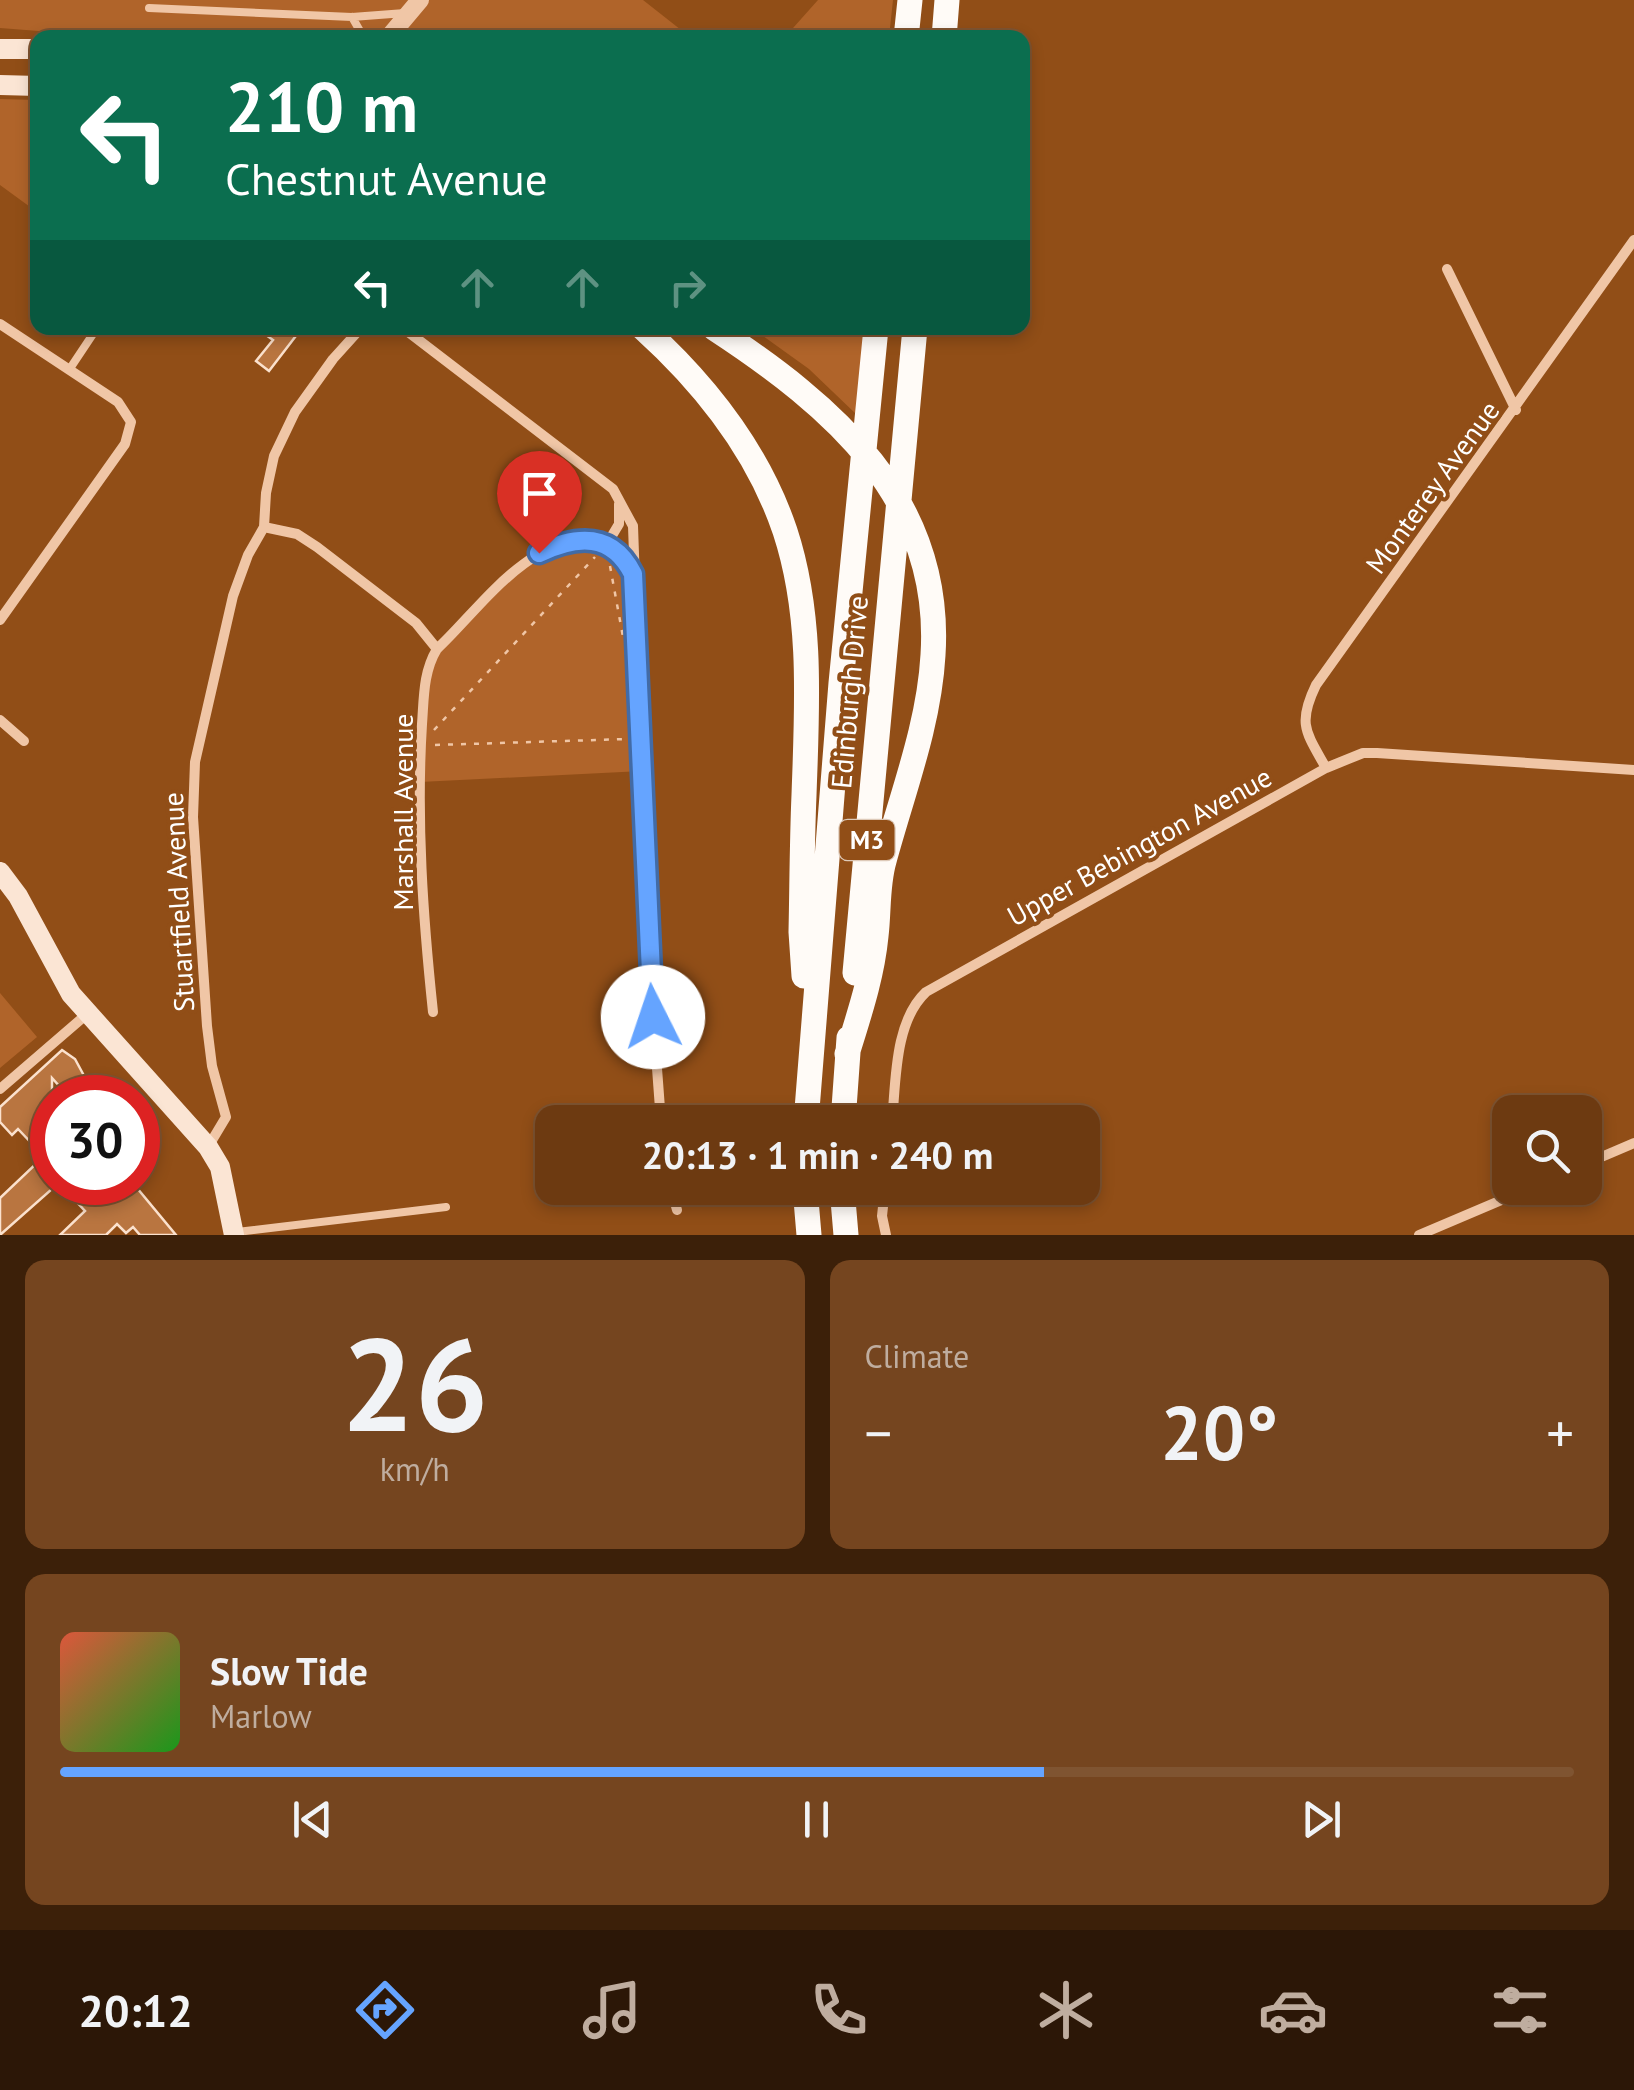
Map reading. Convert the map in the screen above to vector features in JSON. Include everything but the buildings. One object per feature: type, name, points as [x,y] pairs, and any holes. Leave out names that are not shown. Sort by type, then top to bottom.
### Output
[{"type":"highway","points":[[907,30],[910,0]]},
{"type":"highway","points":[[945,30],[947,0]]},
{"type":"highway","points":[[651,335],[696,379],[748,450],[784,530],[795,567],[806,645],[801,932],[810,1051]]},
{"type":"highway","points":[[724,335],[798,387],[866,453],[895,492],[922,554],[930,589],[933,657],[925,712],[882,867],[867,991],[847,1054]]},
{"type":"highway","name":"Edinburgh Drive","points":[[807,1105],[859,484],[875,335]]},
{"type":"highway","name":"Edinburgh Drive","points":[[844,1105],[913,335]]},
{"type":"highway","points":[[806,1205],[809,1235]]},
{"type":"highway","points":[[843,1205],[846,1235]]},
{"type":"main road","points":[[0,48],[30,49]]},
{"type":"main road","points":[[0,85],[30,86]]},
{"type":"main road","points":[[0,872],[18,896],[65,986],[208,1147],[220,1167],[234,1234]]},
{"type":"street","points":[[395,30],[415,6]]},
{"type":"street","name":"Monterey Avenue","points":[[1326,768],[1304,718],[1316,685],[1634,240]]},
{"type":"street","points":[[1447,269],[1516,410]]},
{"type":"street","points":[[0,324],[118,402],[128,412],[130,430],[125,444],[0,620]]},
{"type":"street","name":"Stuartfield Avenue","points":[[208,1147],[226,1117],[212,1066],[207,1026],[193,818],[195,762],[232,596],[264,527],[274,456],[295,412],[332,358],[354,335]]},
{"type":"street","points":[[412,335],[613,489],[633,526],[648,947],[660,1105]]},
{"type":"street","points":[[606,544],[618,524],[620,509],[613,489]]},
{"type":"street","points":[[264,527],[297,534],[317,548],[416,623],[437,649],[522,564],[539,553],[579,540],[606,544],[625,558],[633,574]]},
{"type":"street","name":"Marshall Avenue","points":[[433,1012],[420,836],[421,745],[425,680],[437,649]]},
{"type":"street","points":[[0,720],[24,741]]},
{"type":"street","name":"Upper Bebington Avenue","points":[[894,1105],[905,1033],[918,1000],[934,985],[1326,768],[1363,753],[1634,770]]},
{"type":"street","points":[[0,1089],[87,1014]]},
{"type":"street","points":[[1602,1157],[1634,1143]]},
{"type":"street","points":[[1420,1235],[1492,1204]]},
{"type":"street","points":[[676,1205],[677,1210]]},
{"type":"street","points":[[884,1205],[886,1235]]},
{"type":"lane","points":[[150,8],[352,17],[415,6]]},
{"type":"lane","points":[[352,17],[359,30]]},
{"type":"lane","points":[[69,370],[93,335]]},
{"type":"lane","points":[[234,1234],[446,1207]]},
{"type":"path","points":[[421,745],[606,544]]},
{"type":"path","points":[[421,745],[640,739]]},
{"type":"shaded area","points":[[0,0],[643,0],[681,30],[30,30],[0,28]]},
{"type":"shaded area","points":[[818,0],[893,0],[890,30],[791,30]]},
{"type":"shaded area","points":[[0,99],[30,100],[30,207],[0,185]]},
{"type":"shaded area","points":[[762,335],[866,335],[856,414],[809,369]]},
{"type":"shaded area","points":[[573,542],[613,548],[632,576],[642,771],[420,782],[433,645],[519,569]]},
{"type":"shaded area","points":[[0,993],[37,1037],[0,1068]]},
{"type":"route","points":[[539,553],[573,540],[600,542],[620,552],[633,574],[653,1017]]}]
